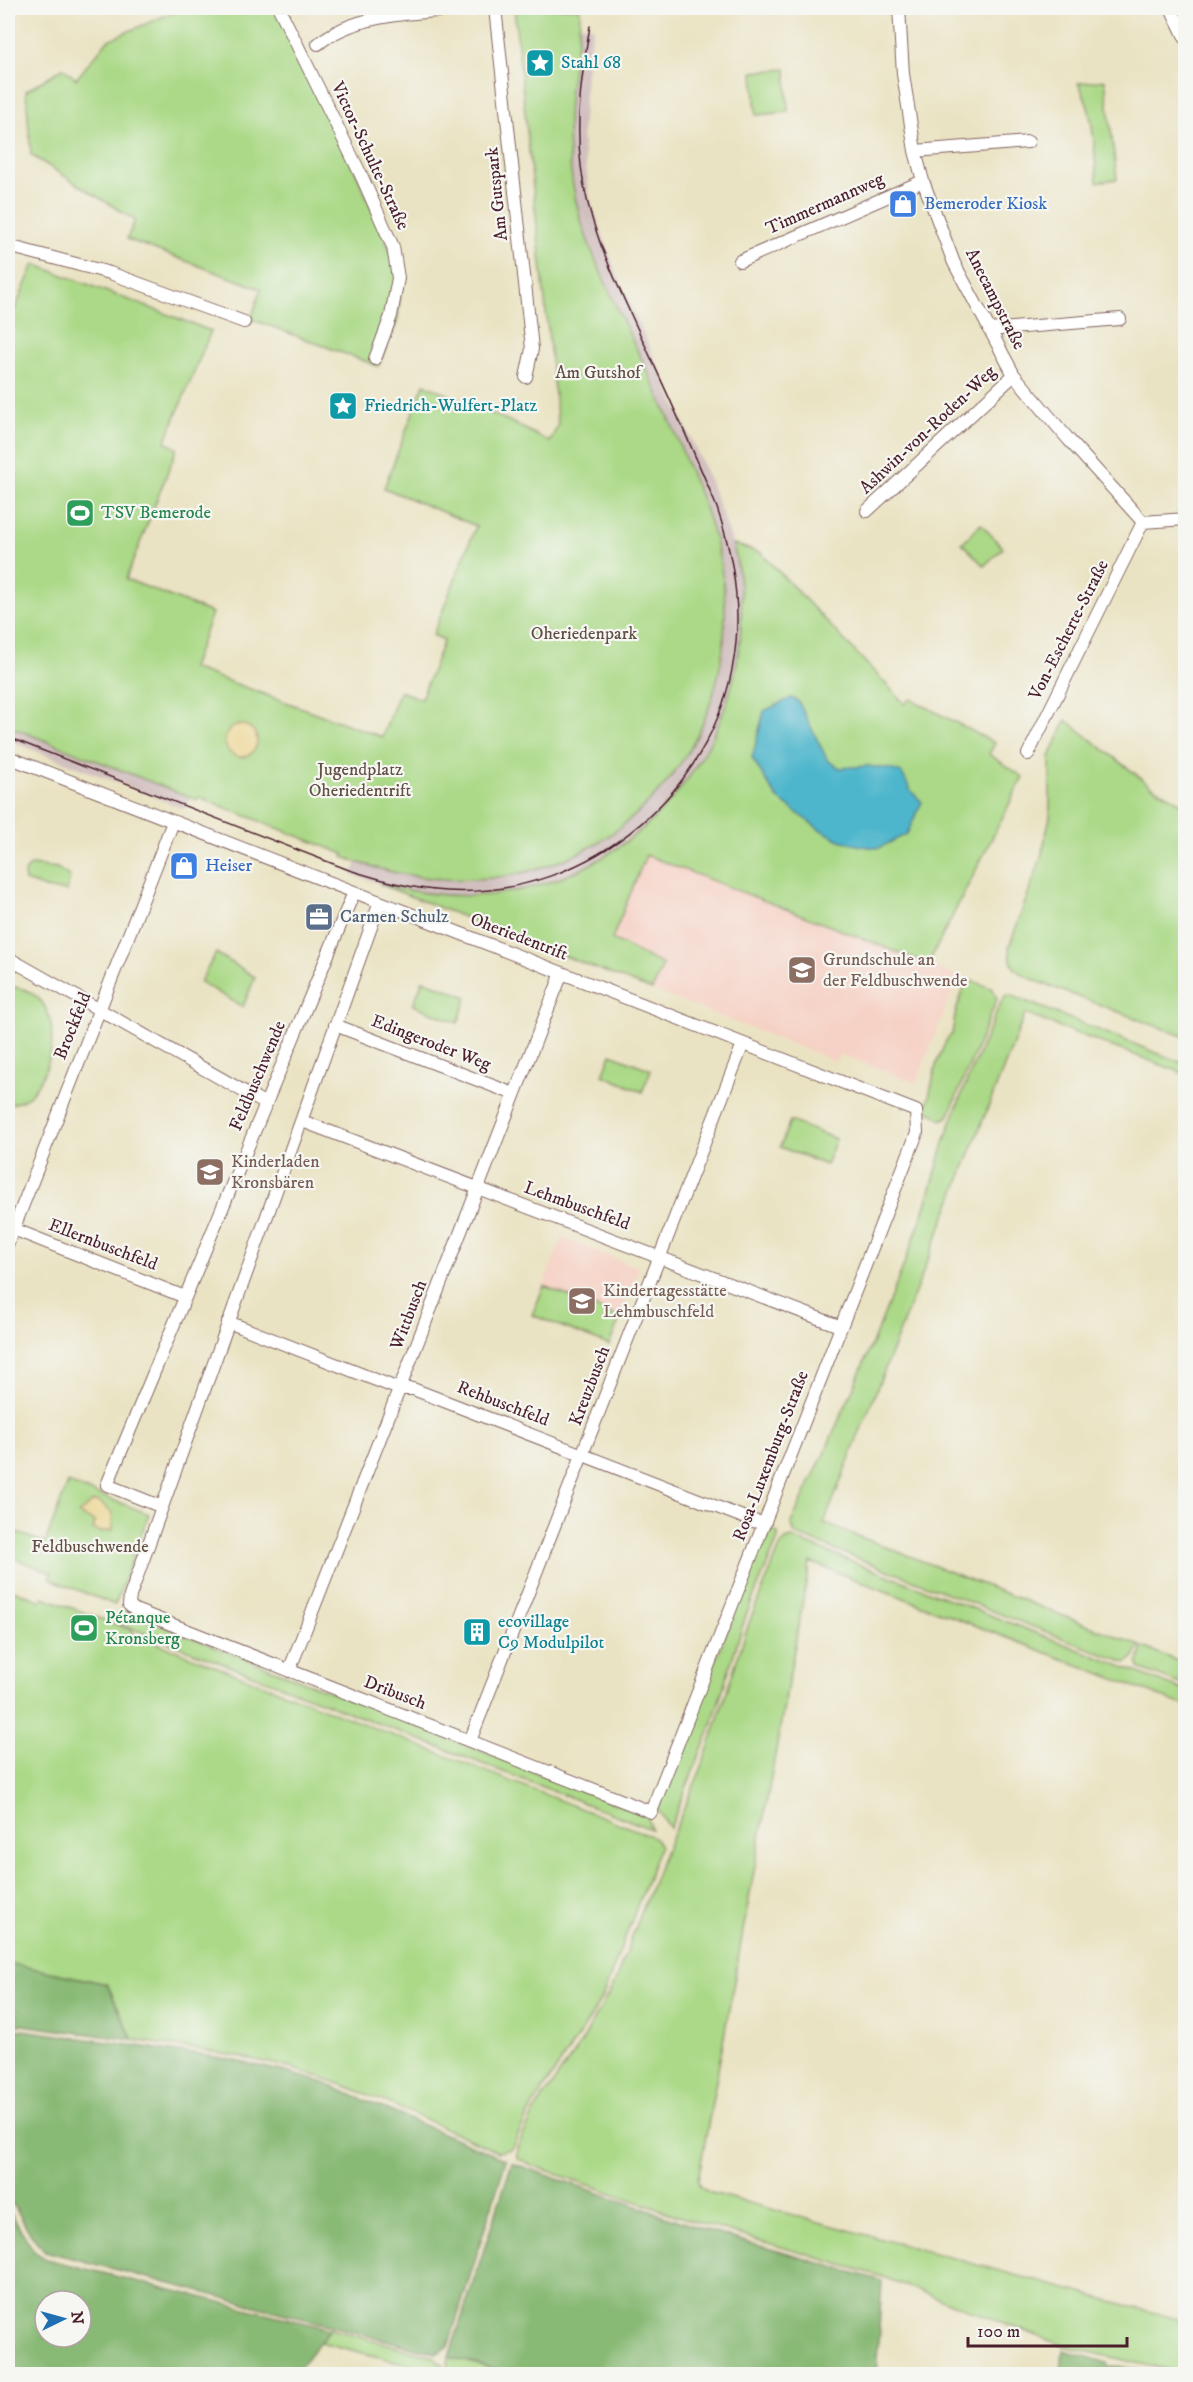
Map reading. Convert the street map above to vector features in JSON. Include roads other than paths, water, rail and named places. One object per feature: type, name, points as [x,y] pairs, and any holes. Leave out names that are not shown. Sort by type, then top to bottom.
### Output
[{"type":"street","name":"Victor-Schulte-Straße","points":[[279,8],[366,186],[393,247],[398,278],[392,316],[375,359]]},
{"type":"street","points":[[318,44],[328,36],[348,27],[379,17],[481,8]]},
{"type":"street","name":"Am Gutspark","points":[[495,8],[532,349],[526,377]]},
{"type":"street","name":"Anecampstraße","points":[[899,8],[903,74],[915,151],[923,181],[954,263],[1014,375],[1143,522]]},
{"type":"street","points":[[1171,8],[1185,39]]},
{"type":"street","points":[[915,151],[1028,142]]},
{"type":"street","name":"Timmermannweg","points":[[740,261],[923,181]]},
{"type":"street","points":[[8,246],[110,273],[244,322]]},
{"type":"street","points":[[989,330],[1120,320]]},
{"type":"street","name":"Ashwin-von-Roden-Weg","points":[[867,511],[1014,375]]},
{"type":"street","points":[[1143,522],[1185,519]]},
{"type":"street","name":"Von-Escherte-Straße","points":[[1028,754],[1143,522]]},
{"type":"street","name":"Oheriedentrift","points":[[8,757],[916,1111]]},
{"type":"street","name":"Brockfeld","points":[[8,1243],[10,1228],[173,822]]},
{"type":"street","name":"Feldbuschwende","points":[[162,1507],[107,1485],[354,892]]},
{"type":"street","points":[[162,1507],[380,902]]},
{"type":"street","points":[[8,958],[266,1104]]},
{"type":"street","name":"Wittbusch","points":[[289,1671],[562,973]]},
{"type":"street","name":"Edingeroder Weg","points":[[335,1025],[514,1094]]},
{"type":"street","name":"Kreuzbusch","points":[[470,1741],[743,1044]]},
{"type":"street","name":"Rosa-Luxemburg-Straße","points":[[651,1812],[916,1133],[916,1111]]},
{"type":"street","name":"Lehmbuschfeld","points":[[302,1121],[839,1326]]},
{"type":"street","name":"Ellernbuschfeld","points":[[10,1228],[185,1297]]},
{"type":"street","name":"Rehbuschfeld","points":[[228,1322],[399,1389],[413,1389],[753,1521],[765,1523]]},
{"type":"street","name":"Dribusch","points":[[162,1507],[130,1596],[129,1605],[135,1610],[651,1812]]},
{"type":"water","points":[[791,698],[798,701],[828,761],[840,768],[868,766],[902,773],[911,791],[922,802],[907,834],[879,848],[861,846],[840,840],[819,829],[777,798],[752,758],[764,711]]},
{"type":"tram line","points":[[8,737],[349,870],[385,881],[446,891],[500,889],[551,876],[598,854],[640,824],[677,787],[706,743],[726,695],[736,642],[736,591],[731,558],[717,508],[594,226],[584,186],[579,148],[582,79],[590,26]]},
{"type":"place","name":"Stahl 68","points":[[540,63]]},
{"type":"place","name":"Bemeroder Kiosk","points":[[903,204]]},
{"type":"place","name":"Friedrich-Wulfert-Platz","points":[[343,406]]},
{"type":"place","name":"TSV Bemerode","points":[[80,513]]},
{"type":"place","name":"Heiser","points":[[184,866]]},
{"type":"place","name":"Carmen Schulz","points":[[319,917]]},
{"type":"place","name":"Grundschule an der Feldbuschwende","points":[[802,970]]},
{"type":"place","name":"Kinderladen Kronsbären","points":[[210,1172]]},
{"type":"place","name":"Kindertagesstätte Lehmbuschfeld","points":[[582,1301]]},
{"type":"place","name":"Pétanque Kronsberg","points":[[84,1628]]},
{"type":"place","name":"ecovillage C9 Modulpilot","points":[[477,1632]]},
{"type":"park label","name":"Am Gutshof","points":[[598,373]]},
{"type":"park label","name":"Oheriedenpark","points":[[584,634]]},
{"type":"park label","name":"Jugendplatz Oheriedentrift","points":[[360,780]]}]
